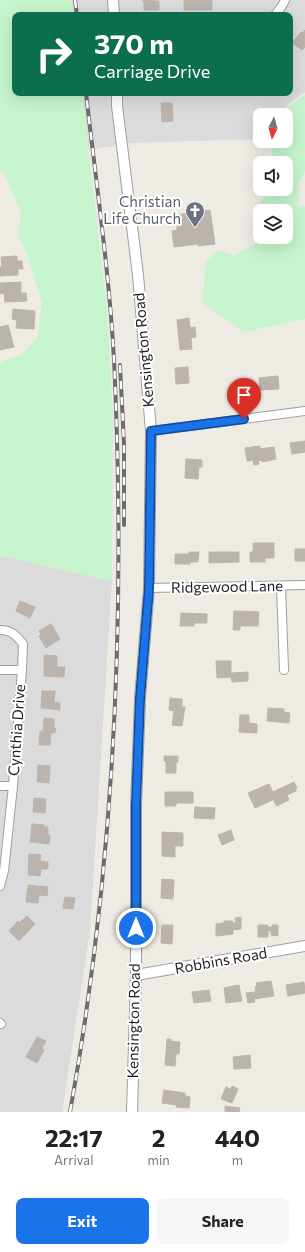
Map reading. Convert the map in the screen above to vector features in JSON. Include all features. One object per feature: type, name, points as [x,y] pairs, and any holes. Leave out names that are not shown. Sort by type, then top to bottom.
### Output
[{"type":"street","points":[[113,0],[114,12]]},
{"type":"street","points":[[277,12],[284,0]]},
{"type":"street","name":"Kensington Road","points":[[117,96],[118,114],[138,274],[151,431],[149,588],[140,698],[136,805],[136,974],[132,1112]]},
{"type":"street","points":[[151,431],[305,411]]},
{"type":"street","points":[[281,586],[284,670]]},
{"type":"street","name":"Ridgewood Lane","points":[[149,588],[305,586]]},
{"type":"street","name":"Cynthia Drive","points":[[0,630],[5,630],[15,634],[23,644],[13,786],[4,871],[0,886]]},
{"type":"street","name":"Cynthia Drive","points":[[0,670],[22,670]]},
{"type":"street","points":[[0,786],[13,786]]},
{"type":"street","name":"Robbins Road","points":[[136,974],[192,967],[305,946]]},
{"type":"shaded area","points":[[71,0],[305,0],[305,92],[288,104],[286,108],[253,108],[253,139],[132,143],[89,150],[82,96],[293,96],[293,12],[73,12]]},
{"type":"shaded area","points":[[0,557],[6,557],[112,581],[90,931],[62,1112],[0,1112]]},
{"type":"green space","points":[[0,0],[71,0],[73,12],[12,12],[12,96],[82,96],[107,312],[113,415],[112,581],[6,557],[0,557],[0,362],[21,355],[38,337],[42,303],[27,254],[18,235],[21,212],[4,173],[0,172]]},
{"type":"green space","points":[[305,95],[305,171],[299,184],[298,207],[305,206],[305,319],[244,332],[202,303],[206,261],[219,250],[234,256],[255,244],[293,244],[293,204],[258,204],[266,196],[293,196],[293,156],[272,156],[272,148],[293,148],[293,108],[287,108]]},
{"type":"building","points":[[142,0],[159,1],[159,10],[144,10],[144,1]]},
{"type":"building","points":[[184,0],[212,0],[212,10],[184,10]]},
{"type":"building","points":[[305,30],[305,47],[302,50],[293,44],[293,42],[301,32],[302,33]]},
{"type":"building","points":[[161,103],[172,103],[173,121],[162,122]]},
{"type":"building","name":"Christian Life Church","points":[[210,210],[215,244],[198,246],[198,244],[174,247],[172,231],[177,230],[177,225],[173,226],[172,219],[176,219],[175,215]]},
{"type":"building","points":[[17,256],[17,261],[22,261],[23,269],[18,269],[18,275],[0,276],[0,267],[2,267],[1,257]]},
{"type":"building","points":[[21,282],[21,293],[26,293],[27,301],[5,302],[4,293],[0,294],[0,283]]},
{"type":"building","points":[[13,309],[35,311],[34,329],[16,328],[17,320],[12,319]]},
{"type":"building","points":[[189,318],[190,328],[195,327],[196,337],[191,338],[192,349],[180,350],[177,320]]},
{"type":"building","points":[[8,325],[14,347],[0,350],[0,327]]},
{"type":"building","points":[[188,367],[189,383],[176,384],[175,368]]},
{"type":"building","points":[[278,376],[279,389],[260,390],[259,378]]},
{"type":"building","points":[[305,441],[305,452],[292,454],[290,443]]},
{"type":"building","points":[[260,446],[260,449],[274,447],[276,459],[262,462],[262,460],[258,461],[259,464],[254,465],[253,460],[247,461],[245,448]]},
{"type":"building","points":[[186,459],[202,460],[202,467],[199,467],[198,479],[185,478]]},
{"type":"building","points":[[253,543],[274,543],[274,558],[265,558],[265,562],[250,562],[250,552],[253,552]]},
{"type":"building","points":[[295,549],[305,549],[305,561],[295,561]]},
{"type":"building","points":[[189,552],[199,552],[198,562],[190,562],[190,564],[175,564],[175,554],[189,554]]},
{"type":"building","points":[[209,552],[239,552],[239,562],[209,563]]},
{"type":"building","points":[[20,601],[35,607],[30,618],[16,611]]},
{"type":"building","points":[[234,611],[259,612],[258,626],[240,626],[240,630],[233,630]]},
{"type":"building","points":[[181,613],[207,614],[207,623],[194,623],[194,626],[180,626]]},
{"type":"building","points":[[51,624],[60,639],[46,648],[39,636],[41,634],[39,631]]},
{"type":"building","points":[[44,655],[57,656],[57,667],[65,667],[64,677],[44,676]]},
{"type":"building","points":[[216,661],[231,661],[231,673],[248,672],[248,681],[232,682],[231,677],[217,678]]},
{"type":"building","points":[[42,691],[55,691],[54,702],[60,703],[60,710],[41,708]]},
{"type":"building","points":[[170,698],[182,699],[182,707],[185,707],[182,726],[172,725],[174,711],[169,710]]},
{"type":"building","points":[[268,708],[284,709],[284,712],[290,713],[289,723],[267,721]]},
{"type":"building","points":[[240,715],[249,715],[249,723],[257,724],[257,733],[239,732]]},
{"type":"building","points":[[44,718],[54,719],[54,728],[56,728],[55,733],[51,733],[50,745],[39,745],[40,731],[43,732]]},
{"type":"building","points":[[164,756],[178,756],[178,762],[176,762],[176,773],[166,773],[166,762],[164,761]]},
{"type":"building","points":[[38,765],[50,766],[49,783],[37,782]]},
{"type":"building","points":[[294,782],[297,788],[295,789],[296,791],[287,795],[289,800],[277,806],[274,802],[275,799],[255,808],[248,793],[269,784],[273,792]]},
{"type":"building","points":[[165,792],[193,792],[193,803],[176,803],[176,806],[165,806]]},
{"type":"building","points":[[34,798],[46,799],[45,813],[33,812]]},
{"type":"building","points":[[195,807],[215,808],[214,819],[194,818]]},
{"type":"building","points":[[32,824],[44,825],[44,827],[48,827],[48,835],[50,835],[49,844],[30,842]]},
{"type":"building","points":[[231,830],[234,840],[222,845],[218,835]]},
{"type":"building","points":[[162,832],[183,833],[183,846],[175,846],[175,857],[162,856]]},
{"type":"building","points":[[29,854],[41,855],[40,861],[48,862],[48,869],[41,869],[40,876],[28,875]]},
{"type":"building","points":[[162,879],[174,880],[173,899],[161,898]]},
{"type":"building","points":[[28,885],[48,887],[47,896],[39,895],[38,903],[26,902]]},
{"type":"building","points":[[65,897],[75,898],[73,909],[63,908]]},
{"type":"building","points":[[27,916],[35,924],[19,941],[9,931],[18,921],[19,923]]},
{"type":"building","points":[[241,917],[241,929],[233,930],[233,934],[216,936],[216,924],[224,923],[224,921],[233,921],[233,923],[236,923],[235,918]]},
{"type":"building","points":[[162,925],[173,925],[172,944],[161,943]]},
{"type":"building","points":[[258,925],[268,925],[268,927],[272,927],[272,925],[278,925],[278,936],[271,935],[271,931],[268,931],[268,937],[258,937]]},
{"type":"building","points":[[271,981],[274,996],[254,999],[255,1002],[248,1003],[246,993],[256,992],[256,983]]},
{"type":"building","points":[[304,982],[305,993],[288,996],[286,985]]},
{"type":"building","points":[[239,985],[242,1001],[226,1003],[224,988]]},
{"type":"building","points":[[209,990],[211,1001],[194,1003],[192,992]]},
{"type":"building","points":[[37,1037],[46,1041],[42,1048],[44,1050],[37,1063],[26,1057]]},
{"type":"building","points":[[167,1039],[180,1042],[179,1054],[176,1054],[175,1066],[165,1065]]},
{"type":"building","points":[[250,1055],[251,1068],[234,1069],[233,1057]]},
{"type":"building","points":[[232,1086],[238,1089],[232,1103],[221,1099],[226,1087],[231,1089]]},
{"type":"building","points":[[164,1090],[185,1093],[185,1096],[190,1097],[189,1108],[176,1107],[177,1105],[162,1103]]},
{"type":"building","points":[[225,1106],[240,1108],[239,1112],[225,1112]]},
{"type":"railway","points":[[75,0],[77,12]]},
{"type":"railway","points":[[70,1112],[98,925],[107,831],[117,643],[119,548],[112,326],[106,259],[86,96]]},
{"type":"railway","points":[[120,365],[124,444],[124,525]]},
{"type":"place","name":"Christian Life Church","points":[[195,228]]},
{"type":"route","points":[[136,928],[136,805],[140,698],[149,588],[151,431],[244,419]]}]
